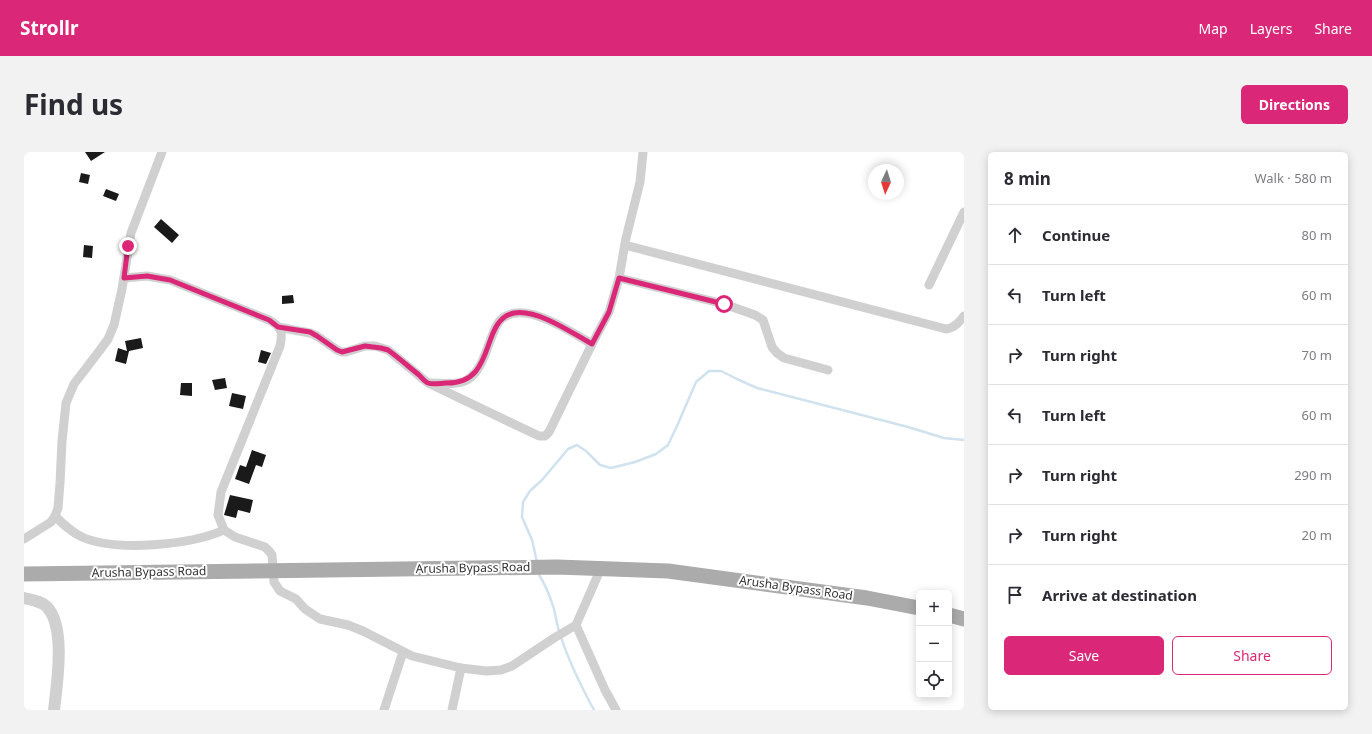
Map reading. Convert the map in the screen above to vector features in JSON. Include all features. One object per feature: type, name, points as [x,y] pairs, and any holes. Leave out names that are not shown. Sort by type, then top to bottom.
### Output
[{"type":"main road","name":"Arusha Bypass Road","points":[[24,574],[557,567],[600,568],[668,571],[867,598],[916,607]]},
{"type":"main road","points":[[952,616],[964,619]]},
{"type":"street","points":[[24,539],[51,522],[58,508],[66,403],[74,384],[108,339],[117,314],[131,233],[162,152]]},
{"type":"street","points":[[278,327],[310,332],[342,352],[365,346],[388,350],[428,383],[539,436],[545,436],[549,432],[609,312],[619,278],[640,182],[643,152]]},
{"type":"street","points":[[929,285],[964,212]]},
{"type":"street","points":[[625,245],[946,329],[956,326],[964,316]]},
{"type":"street","points":[[124,278],[147,276],[170,280],[269,320],[278,327],[282,335],[280,346],[221,492],[218,515],[224,530],[235,537],[265,547],[269,551],[272,555],[274,582],[277,588],[296,599],[305,609],[315,616],[348,625],[363,631],[403,652],[422,659],[461,668],[486,671],[501,670],[512,666],[576,625],[600,568]]},
{"type":"street","points":[[619,278],[724,304],[755,315],[762,320],[772,347],[777,354],[784,358],[828,370]]},
{"type":"street","points":[[428,383],[456,383],[468,379],[474,374],[482,362],[498,323],[506,316],[513,313],[531,314],[547,320],[592,344]]},
{"type":"street","points":[[55,516],[68,529],[81,537],[109,544],[145,545],[175,543],[198,540],[224,530]]},
{"type":"street","points":[[24,598],[37,601],[46,606],[53,616],[57,632],[60,665],[54,710]]},
{"type":"street","points":[[576,625],[605,690],[616,710]]},
{"type":"street","points":[[384,710],[403,652]]},
{"type":"street","points":[[452,710],[461,668]]},
{"type":"building","points":[[85,152],[105,152],[91,161]]},
{"type":"building","points":[[81,173],[90,175],[88,184],[79,182]]},
{"type":"building","points":[[106,189],[119,194],[116,201],[103,196]]},
{"type":"building","points":[[161,219],[179,235],[172,243],[154,227]]},
{"type":"building","points":[[84,245],[93,246],[92,258],[83,257]]},
{"type":"building","points":[[293,295],[294,303],[282,304],[282,296]]},
{"type":"building","points":[[141,338],[143,348],[129,351],[126,364],[115,361],[118,348],[127,351],[125,341]]},
{"type":"building","points":[[261,350],[271,353],[266,364],[258,362]]},
{"type":"building","points":[[225,378],[227,388],[215,390],[212,380]]},
{"type":"building","points":[[181,383],[192,383],[192,396],[180,395]]},
{"type":"building","points":[[232,393],[246,396],[243,409],[229,406]]},
{"type":"building","points":[[252,450],[266,455],[262,467],[256,465],[249,484],[235,479],[240,465],[246,467]]},
{"type":"building","points":[[230,495],[253,500],[250,513],[238,510],[236,518],[224,515]]},
{"type":"waterway","points":[[537,562],[532,540],[522,517],[523,502],[530,491],[542,480],[568,449],[577,445],[586,451],[600,465],[611,468],[635,462],[656,454],[668,445],[696,382],[709,371],[721,371],[757,388],[908,427],[944,438],[964,440]]},
{"type":"waterway","points":[[538,573],[551,599],[559,631],[567,653],[594,710]]},
{"type":"route","points":[[128,246],[124,278],[147,276],[170,280],[269,320],[278,327],[310,332],[342,352],[365,346],[375,346],[388,350],[428,383],[456,383],[463,382],[468,379],[474,374],[482,362],[498,323],[506,316],[513,313],[519,312],[531,314],[547,320],[592,344],[609,312],[619,278],[724,304]]}]
